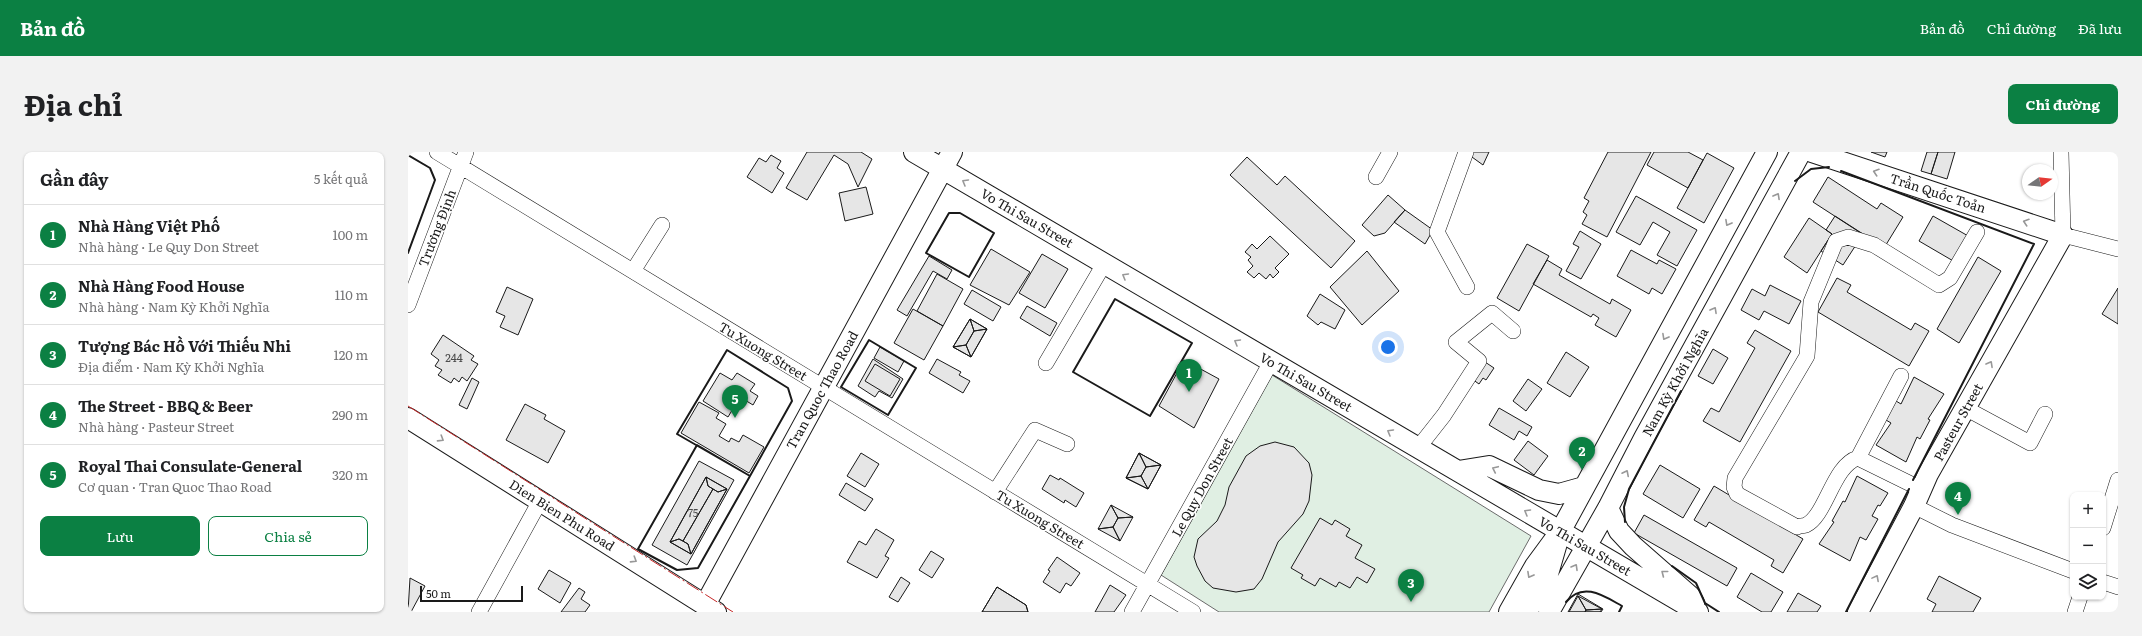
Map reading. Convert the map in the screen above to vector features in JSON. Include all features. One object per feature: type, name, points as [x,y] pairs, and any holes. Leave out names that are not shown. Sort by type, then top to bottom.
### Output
[{"type":"main road","name":"Vo Thi Sau Street","points":[[914,152],[1698,612]]},
{"type":"main road","name":"Tran Quoc Thao Road","points":[[708,610],[823,387],[944,170],[952,152]]},
{"type":"main road","points":[[1509,612],[1535,566],[1560,532],[1767,152]]},
{"type":"main road","name":"Nam Kỳ Khởi Nghĩa","points":[[1549,612],[1608,508],[1644,438],[1801,152]]},
{"type":"main road","name":"Trần Quốc Toản","points":[[1812,152],[1844,158],[2063,235]]},
{"type":"main road","name":"Pasteur Street","points":[[1858,612],[1965,408],[2063,235]]},
{"type":"main road","name":"Dien Bien Phu Road","points":[[408,418],[540,501],[708,610]]},
{"type":"main road","points":[[1458,471],[1489,466],[1539,490],[1559,494],[1584,488]]},
{"type":"main road","points":[[1608,508],[1619,530],[1644,557],[1690,596],[1698,612]]},
{"type":"main road","points":[[1527,612],[1548,574],[1560,532]]},
{"type":"street","name":"Tu Xuong Street","points":[[436,152],[1193,612]]},
{"type":"street","name":"Trương Định","points":[[408,305],[466,152]]},
{"type":"street","points":[[1376,177],[1390,152]]},
{"type":"street","points":[[1466,152],[1438,232],[1467,287]]},
{"type":"street","points":[[2061,152],[2063,235],[2118,249]]},
{"type":"street","points":[[633,271],[662,225]]},
{"type":"street","points":[[1976,232],[1950,278],[1939,286],[1874,245],[1848,237],[1836,241],[1811,302],[1807,356],[1735,478],[1734,487],[1737,494],[1758,507],[1797,527],[1807,525],[1817,514],[1833,484],[1850,460],[1858,458],[1958,528],[2070,570]]},
{"type":"street","points":[[1046,363],[1104,264]]},
{"type":"street","points":[[1418,448],[1444,415],[1479,361],[1456,342],[1492,312],[1513,331]]},
{"type":"street","name":"Le Quy Don Street","points":[[1132,612],[1271,362]]},
{"type":"street","points":[[1858,458],[1901,376]]},
{"type":"street","points":[[1965,408],[2030,443],[2045,414]]},
{"type":"street","points":[[995,492],[1034,430],[1067,444]]},
{"type":"street","points":[[2106,518],[2118,480]]},
{"type":"street","points":[[479,612],[540,501]]},
{"type":"street","points":[[2106,583],[2118,587]]},
{"type":"street","points":[[2075,612],[2079,600]]},
{"type":"green space","points":[[1272,375],[1531,536],[1489,612],[1219,612],[1161,575]]},
{"type":"building","points":[[807,152],[861,152],[872,159],[858,187],[848,164],[834,155],[807,200],[786,188]]},
{"type":"building","points":[[1465,152],[1489,152],[1483,165]]},
{"type":"building","points":[[1608,152],[1651,152],[1607,237],[1582,224],[1587,215],[1583,212],[1589,201],[1584,198]]},
{"type":"building","points":[[1654,152],[1688,152],[1703,160],[1688,188],[1647,165]]},
{"type":"building","points":[[1871,152],[1887,152],[1885,157]]},
{"type":"building","points":[[1927,152],[1938,152],[1931,174],[1921,171]]},
{"type":"building","points":[[1938,152],[1955,152],[1947,179],[1931,174]]},
{"type":"building","points":[[1707,153],[1734,168],[1704,223],[1677,208]]},
{"type":"building","points":[[771,155],[781,161],[777,168],[784,173],[772,193],[747,177],[759,158],[766,162]]},
{"type":"building","points":[[1247,157],[1277,185],[1285,176],[1355,241],[1331,268],[1230,175]]},
{"type":"building","points":[[1828,177],[1877,209],[1881,203],[1903,217],[1884,248],[1813,202]]},
{"type":"building","points":[[866,187],[873,214],[845,221],[839,193]]},
{"type":"building","points":[[1388,195],[1405,210],[1385,233],[1374,236],[1362,225]]},
{"type":"building","points":[[1636,196],[1697,230],[1677,266],[1657,255],[1670,232],[1653,222],[1640,245],[1616,232]]},
{"type":"building","points":[[1405,210],[1433,230],[1425,244],[1394,222]]},
{"type":"building","points":[[1835,216],[1863,234],[1843,265],[1821,251],[1832,234],[1826,230]]},
{"type":"building","points":[[1933,216],[1970,237],[1955,262],[1919,241]]},
{"type":"building","points":[[1809,218],[1832,234],[1807,273],[1784,257]]},
{"type":"building","points":[[1580,231],[1601,244],[1581,279],[1566,271],[1579,247],[1573,244]]},
{"type":"building","points":[[1270,236],[1289,254],[1275,268],[1279,272],[1273,278],[1270,274],[1266,279],[1259,273],[1254,278],[1247,272],[1253,266],[1248,260],[1251,257],[1245,252],[1252,244],[1257,249]]},
{"type":"building","points":[[1527,244],[1549,256],[1519,311],[1497,298]]},
{"type":"building","points":[[991,249],[1030,272],[1009,305],[970,285]]},
{"type":"building","points":[[1631,250],[1657,264],[1659,260],[1676,269],[1662,294],[1652,288],[1649,294],[1617,276]]},
{"type":"building","points":[[1367,251],[1399,291],[1362,325],[1330,287]]},
{"type":"building","points":[[1042,254],[1068,269],[1045,308],[1019,293]]},
{"type":"building","points":[[929,256],[952,270],[947,279],[933,271],[907,316],[897,310]]},
{"type":"building","points":[[1978,257],[2001,271],[1959,343],[1937,329]]},
{"type":"building","points":[[1547,260],[1562,269],[1559,275],[1610,304],[1612,299],[1631,310],[1616,337],[1595,325],[1599,318],[1593,314],[1591,317],[1533,284]]},
{"type":"building","points":[[937,274],[963,289],[943,326],[917,311]]},
{"type":"building","points":[[1837,278],[1851,285],[1847,292],[1911,330],[1915,323],[1929,331],[1909,366],[1818,312]]},
{"type":"building","points":[[1770,285],[1801,301],[1789,324],[1764,311],[1759,320],[1741,310],[1752,289],[1765,296]]},
{"type":"building","points":[[507,287],[533,299],[518,335],[500,327],[505,316],[496,312]]},
{"type":"building","points":[[2118,288],[2118,324],[2102,314]]},
{"type":"building","points":[[972,290],[1001,307],[993,321],[964,304]]},
{"type":"building","points":[[1320,294],[1345,310],[1335,329],[1321,322],[1318,325],[1307,316]]},
{"type":"building","points":[[1027,306],[1057,323],[1050,336],[1020,318]]},
{"type":"building","points":[[913,309],[943,326],[924,360],[894,343]]},
{"type":"building","points":[[970,319],[987,329],[971,357],[953,347]]},
{"type":"building","points":[[970,319],[987,329],[974,331]]},
{"type":"building","points":[[970,319],[974,331],[966,345],[953,347]]},
{"type":"building","points":[[987,329],[971,357],[966,345],[974,331]]},
{"type":"building","points":[[1755,330],[1791,351],[1740,442],[1703,421],[1711,408],[1719,412],[1755,348],[1747,343]]},
{"type":"building","points":[[443,335],[474,356],[471,360],[478,364],[467,381],[462,377],[459,382],[454,378],[451,383],[438,375],[442,370],[435,366],[439,360],[431,354]]},
{"type":"building","points":[[966,345],[971,357],[953,347]]},
{"type":"building","points":[[880,347],[904,361],[898,372],[874,358]]},
{"type":"building","points":[[1713,349],[1728,358],[1713,384],[1698,376]]},
{"type":"building","points":[[1566,352],[1589,367],[1570,397],[1547,383]]},
{"type":"building","points":[[1476,356],[1494,368],[1486,380],[1483,378],[1479,384],[1465,374]]},
{"type":"building","points":[[873,359],[903,379],[892,398],[879,391],[875,397],[858,386]]},
{"type":"building","points":[[937,359],[961,372],[959,375],[970,381],[963,393],[929,373]]},
{"type":"building","points":[[1184,360],[1219,379],[1194,428],[1159,406]]},
{"type":"building","points":[[875,364],[900,379],[890,396],[865,381]]},
{"type":"building","points":[[720,373],[732,380],[737,373],[755,384],[750,391],[758,396],[753,405],[740,397],[728,417],[703,401]]},
{"type":"building","points":[[1914,377],[1944,394],[1928,419],[1930,420],[1920,439],[1917,437],[1906,462],[1876,445],[1891,423],[1886,420],[1896,401],[1901,404]]},
{"type":"building","points":[[472,378],[479,382],[467,409],[459,405]]},
{"type":"building","points":[[1528,379],[1542,389],[1526,411],[1513,401]]},
{"type":"building","points":[[699,402],[719,413],[716,418],[726,424],[719,436],[729,442],[731,438],[739,442],[743,435],[764,447],[749,473],[681,433]]},
{"type":"building","points":[[525,404],[546,415],[544,419],[565,431],[548,463],[506,440]]},
{"type":"building","points":[[1499,408],[1532,427],[1527,436],[1519,431],[1514,440],[1489,425]]},
{"type":"building","points":[[1528,441],[1548,456],[1534,475],[1514,460]]},
{"type":"building","points":[[1275,442],[1294,447],[1309,463],[1312,475],[1309,501],[1303,514],[1278,542],[1262,579],[1254,589],[1236,592],[1213,588],[1205,581],[1194,557],[1198,539],[1217,521],[1225,505],[1229,487],[1246,456],[1260,446]]},
{"type":"building","points":[[861,453],[879,464],[865,487],[847,476]]},
{"type":"building","points":[[1139,453],[1161,465],[1148,489],[1126,478]]},
{"type":"building","points":[[1139,453],[1161,465],[1146,467]]},
{"type":"building","points":[[1139,453],[1146,467],[1141,476],[1126,478]]},
{"type":"building","points":[[699,461],[734,480],[687,565],[652,545]]},
{"type":"building","points":[[1161,465],[1148,489],[1141,476],[1146,467]]},
{"type":"building","points":[[1660,465],[1700,489],[1683,518],[1643,494]]},
{"type":"building","points":[[1050,475],[1059,480],[1060,478],[1084,493],[1076,507],[1065,500],[1064,503],[1042,489]]},
{"type":"building","points":[[1141,476],[1148,489],[1126,478]]},
{"type":"building","points":[[1857,476],[1888,493],[1880,506],[1878,505],[1872,516],[1878,519],[1866,540],[1860,537],[1850,561],[1819,544],[1834,522],[1832,521],[1843,501],[1845,502]]},
{"type":"building","points":[[706,477],[727,489],[691,554],[670,542]]},
{"type":"building","points":[[706,477],[727,489],[718,492],[708,486]]},
{"type":"building","points":[[706,477],[708,486],[713,489],[683,541],[679,539],[670,542]]},
{"type":"building","points":[[846,483],[873,499],[865,511],[839,495]]},
{"type":"building","points":[[1714,486],[1803,539],[1783,573],[1771,566],[1774,560],[1709,522],[1706,527],[1694,520]]},
{"type":"building","points":[[713,489],[718,492],[727,489],[691,554],[688,544],[683,541]]},
{"type":"building","points":[[1111,505],[1118,518],[1113,527],[1098,529]]},
{"type":"building","points":[[1111,505],[1133,517],[1118,518]]},
{"type":"building","points":[[1644,515],[1737,568],[1727,586],[1634,533]]},
{"type":"building","points":[[1133,517],[1120,541],[1113,527],[1118,518]]},
{"type":"building","points":[[1320,518],[1332,525],[1335,520],[1350,529],[1346,536],[1362,545],[1355,558],[1375,569],[1367,583],[1357,577],[1350,588],[1339,582],[1336,587],[1320,578],[1315,586],[1301,578],[1303,575],[1291,568]]},
{"type":"building","points":[[1113,527],[1120,541],[1098,529]]},
{"type":"building","points":[[876,529],[894,540],[885,556],[889,558],[877,578],[847,562],[859,541],[866,545]]},
{"type":"building","points":[[679,539],[688,544],[691,554],[670,542]]},
{"type":"building","points":[[931,551],[944,559],[932,578],[919,570]]},
{"type":"building","points":[[1057,557],[1080,573],[1071,586],[1066,583],[1060,593],[1043,582],[1050,571],[1048,570]]},
{"type":"building","points":[[549,570],[571,583],[560,603],[538,589]]},
{"type":"building","points":[[1751,573],[1783,592],[1771,612],[1762,612],[1737,597]]},
{"type":"building","points":[[1939,576],[1981,598],[1973,612],[1932,612],[1936,604],[1927,599]]},
{"type":"building","points":[[901,577],[910,583],[898,602],[889,597]]},
{"type":"building","points":[[410,578],[425,586],[411,612],[408,612]]},
{"type":"building","points":[[1110,585],[1126,595],[1114,612],[1095,612]]},
{"type":"building","points":[[997,587],[1026,605],[1028,612],[982,612]]},
{"type":"building","points":[[997,587],[1026,605],[1028,612],[982,612]]},
{"type":"building","points":[[579,588],[585,592],[581,599],[590,605],[585,612],[561,612]]},
{"type":"building","points":[[1798,593],[1821,606],[1817,612],[1787,612]]},
{"type":"building","points":[[1578,594],[1603,609],[1601,612],[1568,612]]},
{"type":"building","points":[[1578,596],[1602,609],[1586,610]]},
{"type":"building","points":[[1578,596],[1586,610],[1585,612],[1569,612]]},
{"type":"building","points":[[1602,609],[1600,612],[1585,612],[1586,610]]},
{"type":"wall","points":[[408,155],[430,168],[435,180],[408,253]]},
{"type":"wall","points":[[1795,181],[1811,169],[1829,167]]},
{"type":"wall","points":[[1841,171],[2034,244],[1913,480]]},
{"type":"wall","points":[[949,213],[960,213],[994,233],[969,277],[926,253],[949,213]]},
{"type":"wall","points":[[1115,299],[1192,343],[1150,416],[1073,372],[1115,299]]},
{"type":"wall","points":[[869,340],[916,368],[888,415],[841,387],[869,340]]},
{"type":"wall","points":[[727,350],[788,388],[792,401],[750,476],[677,434],[727,350]]},
{"type":"wall","points":[[1625,522],[1624,507],[1629,489],[1681,391]]},
{"type":"wall","points":[[697,445],[750,476],[698,568],[677,570],[638,549],[697,445]]},
{"type":"wall","points":[[1846,612],[1909,489]]},
{"type":"wall","points":[[1672,566],[1696,583],[1705,603],[1719,612]]},
{"type":"wall","points":[[1566,602],[1579,592],[1594,592],[1622,606],[1619,612]]},
{"type":"power","points":[[408,406],[733,612]]},
{"type":"place","name":"Nhà Hàng Việt Phố","points":[[1189,392]]},
{"type":"place","name":"Royal Thai Consulate-General","points":[[735,418]]},
{"type":"place","name":"Nhà Hàng Food House","points":[[1582,470]]},
{"type":"place","name":"The Street - BBQ & Beer","points":[[1958,515]]},
{"type":"place","name":"Tượng Bác Hồ Với Thiếu Nhi","points":[[1411,602]]}]
